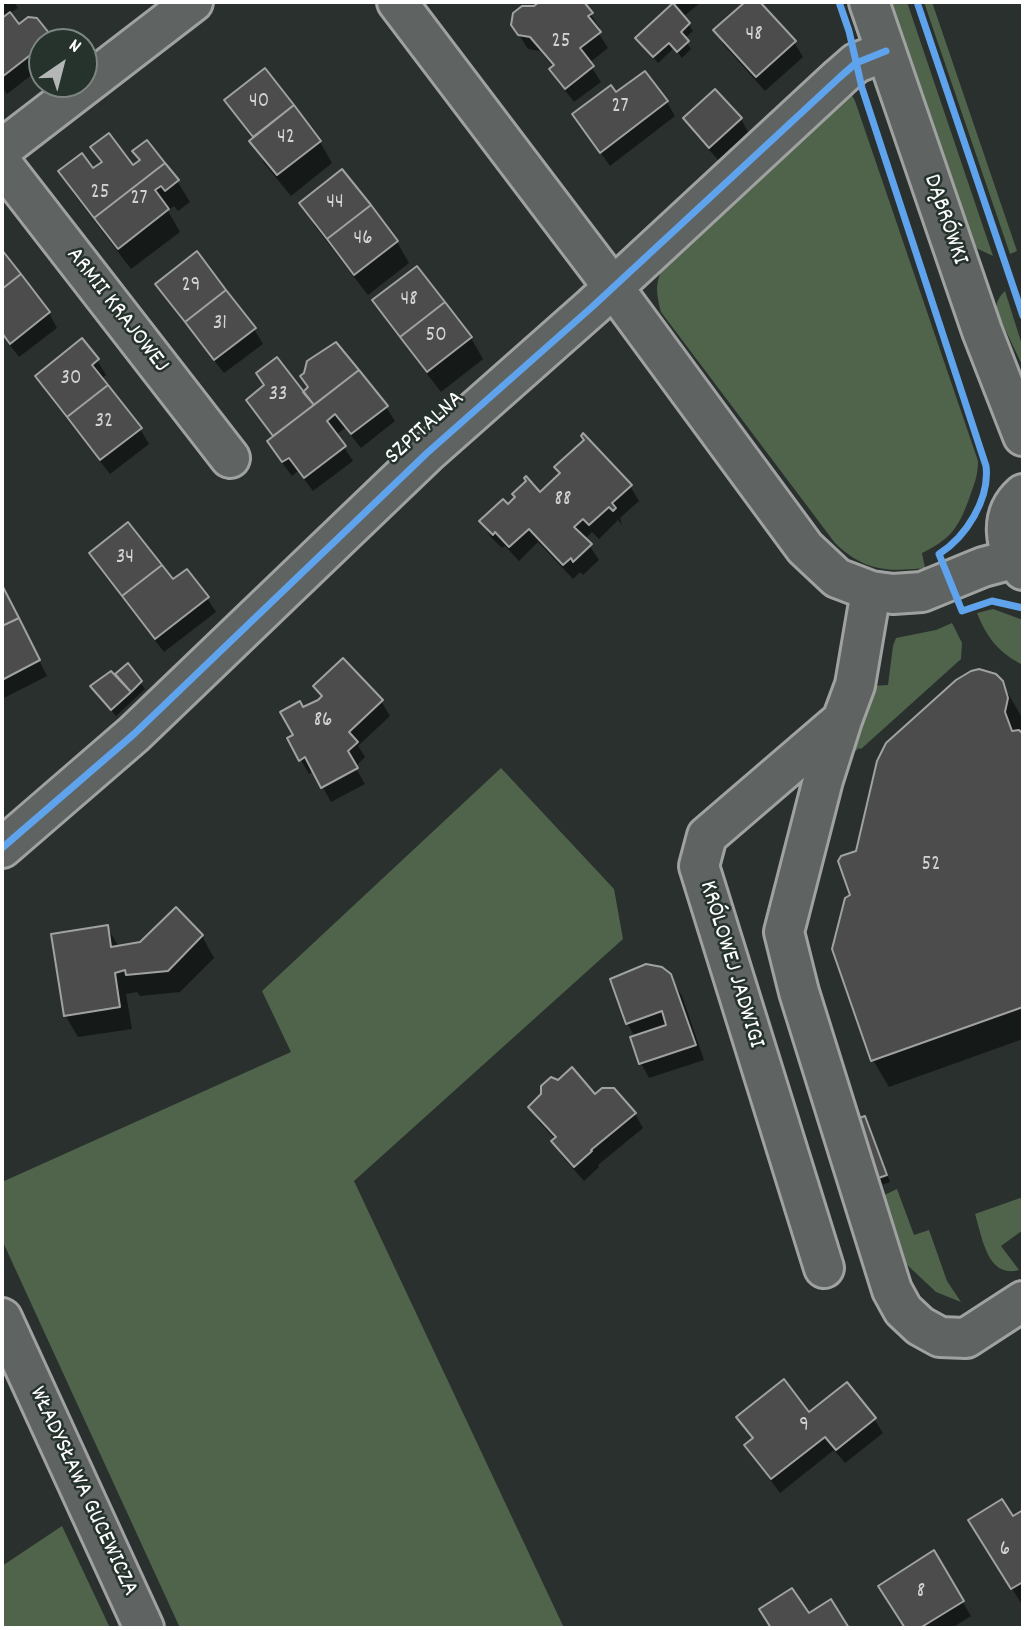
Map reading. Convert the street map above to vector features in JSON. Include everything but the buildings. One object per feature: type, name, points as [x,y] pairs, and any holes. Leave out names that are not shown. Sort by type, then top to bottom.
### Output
[{"type":"street","points":[[2,149],[192,2]]},
{"type":"street","points":[[397,2],[613,287],[805,548],[837,578],[871,591],[902,594],[922,592],[984,567],[1018,564],[1007,543],[1006,527],[1010,512],[1023,494]]},
{"type":"street","name":"DĄBRÓWKI","points":[[869,2],[982,331],[1023,436]]},
{"type":"street","name":"SZPITALNA","points":[[2,848],[134,734],[427,453],[613,287],[856,63],[886,51]]},
{"type":"street","name":"ARMII KRAJOWEJ","points":[[2,164],[230,458]]},
{"type":"street","name":"KRÓLOWEJ JADWIGI","points":[[824,1268],[699,866],[707,836],[842,720],[855,684],[871,591]]},
{"type":"street","points":[[842,720],[823,780],[784,932],[799,992],[892,1290],[903,1310],[920,1326],[940,1337],[966,1338],[1023,1301]]},
{"type":"street","name":"WŁADYSŁAWA GUCEWICZA","points":[[2,1318],[144,1628]]},
{"type":"green space","points":[[888,2],[907,2],[993,256],[978,249],[969,239]]},
{"type":"green space","points":[[924,2],[932,2],[1017,251],[1010,254]]},
{"type":"green space","points":[[849,90],[978,461],[975,480],[961,518],[946,538],[922,553],[925,568],[877,568],[856,559],[835,543],[661,312],[658,295],[660,275],[672,254]]},
{"type":"green space","points":[[1005,291],[1023,348],[1023,367],[997,312],[998,300]]},
{"type":"green space","points":[[993,609],[1023,620],[1023,665],[1001,650],[985,630],[977,613]]},
{"type":"green space","points":[[952,623],[962,643],[961,659],[861,749],[846,759],[871,686],[888,685],[896,638],[936,630]]},
{"type":"green space","points":[[501,768],[614,889],[623,939],[354,1181],[564,1628],[180,1628],[2,1240],[2,1182],[291,1052],[262,991]]},
{"type":"green space","points":[[897,1189],[914,1235],[929,1230],[947,1281],[961,1302],[936,1292],[903,1261],[878,1198]]},
{"type":"green space","points":[[1023,1197],[1023,1230],[1001,1246],[1019,1270],[1008,1271],[1000,1268],[988,1254],[975,1214]]},
{"type":"green space","points":[[62,1526],[110,1628],[2,1628],[2,1566]]},
{"type":"cycle path","points":[[839,2],[849,31],[862,88],[986,466],[984,491],[974,516],[958,538],[939,554],[962,611],[992,601],[1023,608]]},
{"type":"cycle path","points":[[917,2],[1023,316]]},
{"type":"cycle path","points":[[2,848],[134,734],[427,453],[592,307],[840,77],[856,63],[886,51]]}]
